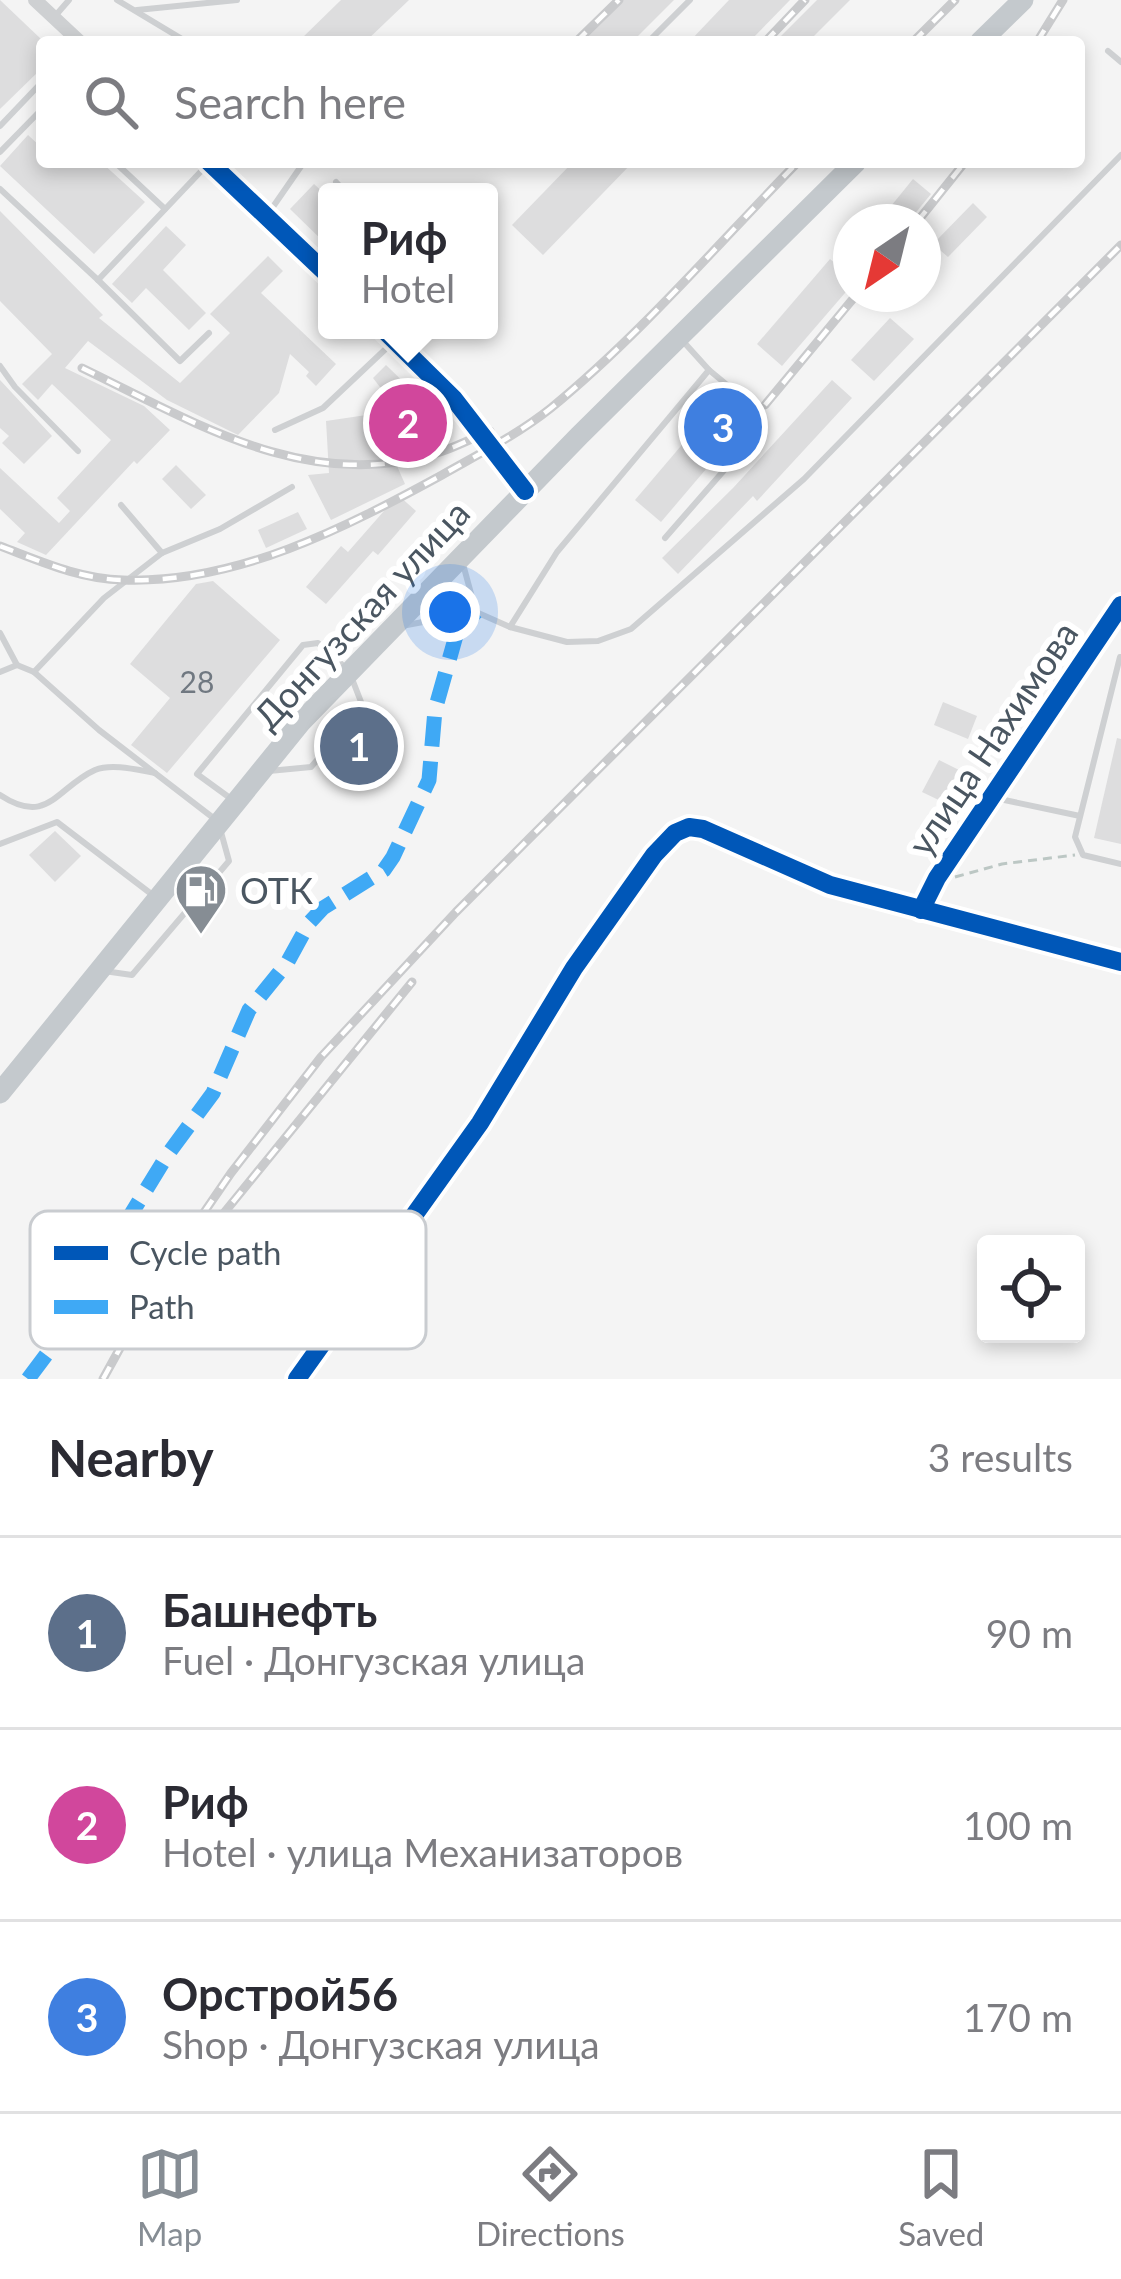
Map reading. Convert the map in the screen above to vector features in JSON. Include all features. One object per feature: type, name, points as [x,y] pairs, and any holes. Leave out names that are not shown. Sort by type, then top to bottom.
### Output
[{"type":"highway","points":[[986,36],[1023,0]]},
{"type":"highway","name":"Донгузская улица","points":[[0,1093],[234,801],[349,671],[850,168]]},
{"type":"street","points":[[35,0],[74,36]]},
{"type":"street","points":[[216,168],[318,266]]},
{"type":"street","points":[[393,339],[454,399],[525,490]]},
{"type":"street","name":"улица Нахимова","points":[[921,910],[937,878],[1121,605]]},
{"type":"street","points":[[417,1211],[480,1123],[574,968],[654,855],[689,826],[830,885],[1121,962]]},
{"type":"street","points":[[297,1379],[318,1349]]},
{"type":"lane","points":[[54,17],[69,0]]},
{"type":"lane","points":[[116,0],[178,36]]},
{"type":"lane","points":[[137,10],[237,0]]},
{"type":"lane","points":[[654,36],[690,0]]},
{"type":"lane","points":[[1108,51],[1121,62]]},
{"type":"lane","points":[[0,126],[36,88]]},
{"type":"lane","points":[[0,152],[36,115]]},
{"type":"lane","points":[[390,629],[476,612],[567,642],[598,641],[631,629],[804,479],[1121,155]]},
{"type":"lane","points":[[121,168],[165,209]]},
{"type":"lane","points":[[98,280],[204,168]]},
{"type":"lane","points":[[266,217],[300,168]]},
{"type":"lane","points":[[0,189],[180,361],[208,332]]},
{"type":"lane","points":[[665,538],[763,422],[761,413],[709,370],[679,336]]},
{"type":"lane","points":[[274,430],[323,408],[385,339]]},
{"type":"lane","points":[[0,366],[78,451]]},
{"type":"lane","points":[[511,627],[582,520],[709,370]]},
{"type":"lane","points":[[34,672],[104,598],[162,553],[220,529],[292,487]]},
{"type":"lane","points":[[121,505],[162,553]]},
{"type":"lane","points":[[460,556],[476,612]]},
{"type":"lane","points":[[0,633],[17,665],[34,672],[99,730],[218,822],[229,861],[132,975],[100,970]]},
{"type":"lane","points":[[234,801],[197,774],[303,645],[317,643],[349,671],[362,707],[311,767],[260,771]]},
{"type":"lane","points":[[1120,657],[1075,837],[1082,855],[1121,864]]},
{"type":"lane","points":[[0,672],[17,665]]},
{"type":"lane","points":[[0,796],[33,808],[46,805],[96,770],[157,774]]},
{"type":"lane","points":[[992,797],[1080,816]]},
{"type":"lane","points":[[0,844],[57,822],[157,898]]},
{"type":"path","points":[[937,878],[1002,864],[1082,855]]},
{"type":"building","points":[[0,0],[38,36],[36,74],[0,109]]},
{"type":"building","points":[[341,0],[409,0],[371,36],[304,36]]},
{"type":"building","points":[[621,0],[674,0],[638,36],[583,36]]},
{"type":"building","points":[[729,0],[790,0],[755,36],[695,36]]},
{"type":"building","points":[[817,0],[850,0],[814,36],[781,36]]},
{"type":"building","points":[[28,135],[36,142],[36,168],[108,168],[145,202],[94,254],[0,166]]},
{"type":"building","points":[[567,168],[627,168],[543,255],[512,225]]},
{"type":"building","points":[[913,179],[931,194],[923,204],[893,204]]},
{"type":"building","points":[[314,184],[318,188],[318,236],[290,209]]},
{"type":"building","points":[[973,203],[987,217],[948,257],[941,251],[941,236]]},
{"type":"building","points":[[0,211],[103,315],[99,318],[180,383],[230,333],[210,314],[268,256],[283,271],[261,293],[336,364],[316,386],[290,354],[279,393],[238,435],[167,400],[88,341],[65,368],[144,406],[170,430],[137,464],[134,461],[46,555],[17,542],[25,533],[0,509],[0,468],[59,523],[70,511],[57,498],[111,440],[52,384],[38,400],[22,384],[52,354],[0,301]]},
{"type":"building","points":[[166,226],[186,245],[163,270],[206,313],[189,330],[146,288],[132,303],[112,284]]},
{"type":"building","points":[[830,259],[833,262],[833,307],[782,366],[757,344]]},
{"type":"building","points":[[890,318],[914,339],[874,381],[851,360]]},
{"type":"building","points":[[386,365],[453,430],[419,444],[389,448],[405,484],[331,520],[308,475],[329,473],[326,421],[380,413],[383,391],[373,378]]},
{"type":"building","points":[[0,380],[52,436],[24,464],[2,443],[9,436],[0,428]]},
{"type":"building","points":[[832,380],[852,398],[757,501],[753,496],[678,574],[662,558]]},
{"type":"building","points":[[726,393],[752,415],[661,522],[635,500]]},
{"type":"building","points":[[176,465],[206,495],[191,509],[162,479]]},
{"type":"building","points":[[398,495],[416,511],[326,604],[306,587],[341,546],[348,552]]},
{"type":"building","points":[[298,512],[307,529],[266,548],[258,530]]},
{"type":"building","points":[[213,581],[280,640],[167,773],[131,745],[170,698],[130,664],[196,584]]},
{"type":"building","points":[[943,702],[977,716],[968,739],[934,725]]},
{"type":"building","points":[[1117,738],[1121,739],[1121,844],[1094,838]]},
{"type":"building","points":[[939,760],[963,772],[947,804],[922,792]]},
{"type":"building","points":[[55,831],[81,856],[55,882],[29,855]]},
{"type":"railway","points":[[582,36],[619,0]]},
{"type":"railway","points":[[771,36],[805,0]]},
{"type":"railway","points":[[919,36],[955,0]]},
{"type":"railway","points":[[1041,36],[1063,0]]},
{"type":"railway","points":[[0,546],[91,576],[165,579],[248,563],[328,533],[498,444],[551,408],[647,320],[792,168]]},
{"type":"railway","points":[[931,204],[960,168]]},
{"type":"railway","points":[[205,1211],[321,1057],[456,912],[1121,245]]},
{"type":"railway","points":[[765,405],[842,312]]},
{"type":"railway","points":[[82,368],[250,445],[338,464],[383,464],[438,453],[490,431]]},
{"type":"railway","points":[[226,1211],[412,982]]},
{"type":"railway","points":[[103,1379],[120,1349]]},
{"type":"marked path","points":[[133,1211],[213,1093],[249,1010],[287,963],[309,923],[323,908],[384,870],[393,857],[429,780],[435,710],[457,632],[476,612]]},
{"type":"marked path","points":[[28,1379],[50,1349]]},
{"type":"cycle path","points":[[215,168],[318,265]]},
{"type":"cycle path","points":[[393,339],[454,399],[525,491]]},
{"type":"cycle path","points":[[921,910],[937,878],[1121,605]]},
{"type":"cycle path","points":[[417,1211],[480,1123],[574,968],[654,855],[675,833],[689,827],[830,885],[1121,962]]},
{"type":"cycle path","points":[[297,1379],[318,1349]]},
{"type":"place","name":"Риф","points":[[408,423]]},
{"type":"place","name":"Орстрой56","points":[[723,427]]},
{"type":"place","name":"Башнефть","points":[[359,746]]},
{"type":"place","name":"ОТК","points":[[201,936]]}]
